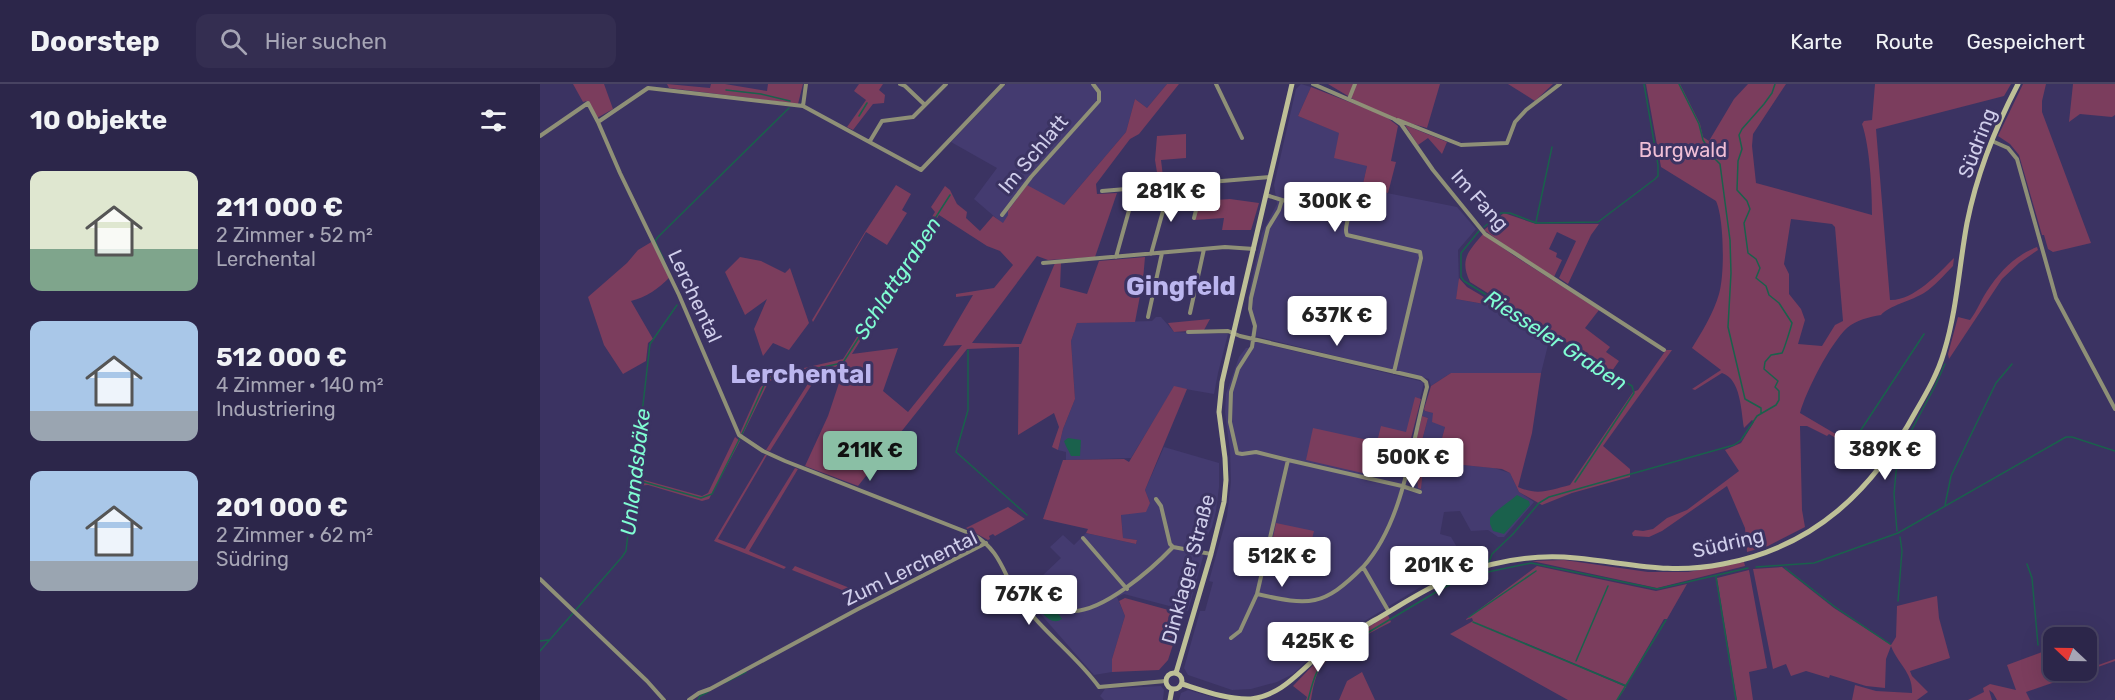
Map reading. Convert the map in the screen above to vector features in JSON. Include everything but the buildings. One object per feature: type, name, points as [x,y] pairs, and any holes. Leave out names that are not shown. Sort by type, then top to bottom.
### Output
[{"type":"main road","name":"Dinklager Straße","points":[[1176,674],[1224,502],[1225,458],[1220,412],[1222,382],[1292,84]]},
{"type":"main road","name":"Südring","points":[[1182,684],[1238,699],[1266,696],[1292,682],[1330,647],[1389,612],[1440,583],[1492,564],[1553,557],[1653,568],[1713,566],[1767,552],[1798,537],[1845,506],[1894,450],[1933,381],[1941,362],[1952,319],[1968,219],[1991,140],[2018,84]]},
{"type":"main road","points":[[1176,674],[1181,677],[1182,684],[1179,688],[1172,689],[1166,681],[1168,676],[1176,674]]},
{"type":"main road","points":[[1170,700],[1172,689]]},
{"type":"street","points":[[803,106],[806,84]]},
{"type":"street","points":[[900,84],[925,105]]},
{"type":"street","points":[[870,141],[882,122],[911,118],[946,84]]},
{"type":"street","points":[[598,122],[648,88],[803,106],[921,170],[1004,84]]},
{"type":"street","name":"Im Schlatt","points":[[1002,215],[1031,177],[1099,101],[1100,92],[1093,84]]},
{"type":"street","points":[[1216,84],[1242,138]]},
{"type":"street","name":"Im Fang","points":[[1313,84],[1401,124],[1455,198],[1485,234],[1664,351]]},
{"type":"street","points":[[1349,99],[1355,84]]},
{"type":"street","points":[[1394,119],[1461,145],[1508,142],[1515,122],[1526,110],[1560,84]]},
{"type":"street","name":"Lerchental","points":[[540,136],[588,103],[684,305],[740,437],[773,456],[974,535],[987,543]]},
{"type":"street","points":[[1991,140],[2008,148],[2017,159],[2056,298],[2115,409]]},
{"type":"street","points":[[1102,191],[1270,177]]},
{"type":"street","points":[[1194,218],[1203,183]]},
{"type":"street","points":[[1150,254],[1170,186]]},
{"type":"street","points":[[1116,256],[1135,189]]},
{"type":"street","points":[[1266,195],[1347,212],[1347,235],[1420,252],[1421,258],[1394,372]]},
{"type":"street","points":[[1282,200],[1268,228],[1251,298],[1250,309],[1255,326],[1252,347],[1238,369],[1231,393],[1230,414],[1235,450],[1239,454],[1256,452],[1420,492]]},
{"type":"street","points":[[1042,263],[1230,247],[1254,249]]},
{"type":"street","points":[[1190,313],[1204,249]]},
{"type":"street","points":[[1148,317],[1162,253]]},
{"type":"street","points":[[1188,333],[1228,331],[1253,339],[1421,378],[1426,382],[1427,387],[1393,520],[1386,537],[1363,567],[1341,588],[1311,602],[1295,602],[1257,594]]},
{"type":"street","points":[[1232,638],[1240,631],[1257,594],[1288,460]]},
{"type":"street","points":[[1156,499],[1161,506],[1170,544],[1173,547],[1211,554]]},
{"type":"street","points":[[1083,538],[1127,589]]},
{"type":"street","name":"Zum Lerchental","points":[[689,700],[987,543],[998,558],[1019,598],[1089,672],[1099,687],[1166,681]]},
{"type":"street","points":[[1072,611],[1080,611],[1127,589],[1173,547]]},
{"type":"street","points":[[1363,567],[1389,612]]},
{"type":"street","points":[[540,579],[664,700]]},
{"type":"shaded area","points":[[1006,84],[1167,84],[1147,108],[1135,99],[1126,132],[1064,205],[1008,215],[1003,224],[974,199],[997,168],[951,142]]},
{"type":"shaded area","points":[[1301,84],[1311,87],[1298,116],[1340,133],[1367,166],[1362,188],[1457,207],[1476,229],[1458,250],[1459,283],[1456,299],[1501,307],[1550,337],[1541,373],[1451,373],[1431,386],[1429,379],[1251,335],[1253,327],[1249,315],[1248,298],[1262,233],[1277,204],[1274,185],[1296,89]]},
{"type":"shaded area","points":[[1156,317],[1161,317],[1174,332],[1228,334],[1214,394],[1174,387],[1131,458],[1066,460],[1066,452],[1058,450],[1063,429],[1075,399],[1071,341],[1077,323],[1152,321]]},
{"type":"shaded area","points":[[1252,341],[1424,382],[1408,449],[1420,456],[1417,477],[1421,488],[1423,461],[1494,468],[1510,473],[1519,492],[1534,502],[1504,537],[1498,537],[1488,530],[1471,531],[1460,511],[1444,512],[1440,534],[1451,537],[1468,566],[1427,583],[1322,647],[1293,674],[1277,682],[1251,689],[1232,690],[1188,675],[1184,668],[1200,611],[1205,611],[1213,582],[1209,581],[1227,516],[1231,482],[1225,412],[1226,394],[1239,357],[1246,348],[1249,348]]},
{"type":"shaded area","points":[[1424,409],[1434,413],[1445,427],[1438,454],[1420,448],[1428,418],[1422,416]]},
{"type":"shaded area","points":[[1068,438],[1081,440],[1080,456],[1071,456],[1064,441]]},
{"type":"shaded area","points":[[1164,447],[1219,463],[1216,511],[1212,527],[1201,547],[1203,557],[1188,611],[1124,594],[1117,597],[1125,616],[1112,659],[1112,672],[1094,675],[1023,594],[1061,558],[1050,547],[1063,535],[1074,545],[1086,533],[1136,544],[1137,540],[1123,538],[1121,514],[1150,503],[1145,490]]},
{"type":"shaded area","points":[[1517,495],[1529,501],[1530,505],[1504,534],[1493,531],[1490,518]]},
{"type":"shaded area","points":[[1040,595],[1062,619],[1050,620],[1043,613],[1034,602]]},
{"type":"shaded area","points":[[1161,686],[1164,690],[1163,700],[1104,700],[1100,696],[1105,689]]},
{"type":"shaded area","points":[[1188,690],[1222,700],[1179,700],[1181,693]]},
{"type":"green space","points":[[573,84],[604,84],[613,109],[597,118],[587,101],[583,102]]},
{"type":"green space","points":[[667,84],[710,88],[711,84],[725,84],[767,91],[768,84],[803,84],[798,104],[669,88]]},
{"type":"green space","points":[[859,84],[883,84],[879,90],[885,95],[884,103],[873,104],[853,130],[847,127],[866,100],[854,91]]},
{"type":"green space","points":[[1167,84],[1179,84],[1139,134],[1130,139],[1096,184],[1097,194],[1117,193],[1095,257],[1048,260],[1037,256],[972,343],[1021,344],[1055,263],[1061,263],[1060,287],[1087,294],[1099,261],[1145,257],[1135,322],[1077,323],[1071,341],[1075,399],[1063,429],[1058,450],[1052,447],[1059,427],[1054,413],[1018,435],[1019,347],[967,349],[858,486],[805,466],[828,416],[845,365],[821,370],[770,451],[766,450],[816,371],[769,381],[742,436],[740,433],[760,388],[769,376],[843,359],[935,212],[931,207],[945,186],[950,190],[957,204],[967,212],[966,218],[980,231],[993,216],[1003,223],[1008,211],[1027,185],[1064,205],[1126,132],[1135,99],[1147,108]],"holes":[[[939,215],[987,246],[1000,251],[1013,265],[994,288],[956,294],[956,297],[973,295],[943,346],[962,345],[908,412],[883,391],[898,348],[852,354]]]},
{"type":"green space","points":[[1328,84],[1440,84],[1427,128],[1399,120],[1358,102]]},
{"type":"green space","points":[[1508,84],[1553,84],[1535,101]]},
{"type":"green space","name":"Burgwald","points":[[1646,84],[1680,84],[1700,124],[1703,137],[1709,141],[1734,99],[1748,84],[1786,84],[1753,134],[1756,183],[1872,215],[1869,156],[1862,124],[1864,121],[1872,120],[1875,84],[2011,84],[2004,96],[1876,129],[1890,300],[1899,299],[1916,291],[1933,279],[1954,258],[1953,266],[1924,293],[1881,315],[1859,321],[1847,328],[1826,356],[1803,404],[1800,413],[1878,459],[1876,462],[1829,434],[1827,436],[1807,426],[1800,426],[1802,510],[1805,527],[1768,546],[1747,552],[1745,528],[1727,486],[1662,531],[1649,537],[1633,536],[1632,533],[1635,530],[1653,529],[1667,518],[1687,510],[1739,471],[1725,450],[1741,443],[1754,422],[1752,420],[1744,428],[1737,389],[1728,376],[1722,373],[1695,390],[1692,389],[1721,370],[1692,348],[1711,315],[1719,294],[1723,260],[1721,220],[1716,201],[1661,167]],"holes":[[[1791,219],[1832,224],[1835,227],[1843,321],[1835,325],[1822,346],[1798,344],[1805,320],[1801,309],[1789,294],[1789,274],[1784,264]]]},
{"type":"green space","points":[[2023,84],[2046,84],[2042,112],[2091,243],[2053,252],[2048,249],[2019,155],[2010,144],[1998,136]]},
{"type":"green space","points":[[2073,84],[2115,84],[2115,115],[2112,117],[2080,114],[2069,122]]},
{"type":"green space","points":[[1311,87],[1385,116],[1398,126],[1391,161],[1396,162],[1388,193],[1362,188],[1367,166],[1334,158],[1339,133],[1298,116]]},
{"type":"green space","points":[[1405,125],[1447,142],[1442,154],[1428,138],[1418,145]]},
{"type":"green space","points":[[1186,134],[1186,158],[1161,160],[1164,185],[1159,185],[1155,160],[1157,136]]},
{"type":"green space","points":[[896,185],[911,194],[902,210],[907,213],[887,245],[866,232],[813,322],[812,320],[865,232]]},
{"type":"green space","points":[[1230,199],[1259,203],[1251,230],[1222,230],[1224,218],[1194,220],[1201,201]]},
{"type":"green space","points":[[1504,213],[1536,224],[1599,224],[1591,235],[1568,284],[1559,278],[1576,241],[1557,232],[1549,249],[1557,253],[1556,257],[1562,260],[1554,277],[1484,230]]},
{"type":"green space","points":[[1483,234],[1599,310],[1585,328],[1610,347],[1606,352],[1619,361],[1612,371],[1470,282],[1465,267],[1467,256]]},
{"type":"green space","points":[[653,241],[670,277],[652,292],[631,301],[653,339],[648,343],[646,361],[623,374],[604,345],[588,297],[627,263],[638,250]]},
{"type":"green space","points":[[2037,247],[2038,250],[2002,279],[1949,359],[1948,354],[1958,317],[1970,320],[2003,270],[2022,254]]},
{"type":"green space","points":[[740,257],[761,261],[785,273],[790,268],[809,323],[789,350],[773,343],[763,356],[754,329],[767,299],[745,315],[725,272]]},
{"type":"green space","points":[[1459,278],[1467,287],[1501,307],[1456,299]]},
{"type":"green space","points":[[1210,319],[1204,330],[1174,332],[1168,323]]},
{"type":"green space","points":[[1666,350],[1672,350],[1603,446],[1630,469],[1630,477],[1572,493],[1542,505],[1519,492],[1510,473],[1502,469],[1424,461],[1421,489],[1418,488],[1420,457],[1413,454],[1422,416],[1428,418],[1420,448],[1438,453],[1445,427],[1432,422],[1433,413],[1424,409],[1431,386],[1451,373],[1541,373],[1532,433],[1518,487],[1525,490],[1544,491],[1570,485],[1633,392],[1638,390]]},
{"type":"green space","points":[[1174,386],[1187,389],[1145,490],[1150,503],[1146,512],[1121,515],[1123,538],[1137,540],[1136,544],[1086,533],[1088,529],[1043,519],[1063,460],[1124,459],[1129,462]]},
{"type":"green space","points":[[1415,397],[1421,399],[1408,450],[1378,443],[1371,475],[1306,460],[1313,428],[1377,442],[1381,426],[1406,432]]},
{"type":"green space","points":[[735,437],[740,441],[709,499],[702,501],[648,485],[636,486],[637,478],[702,496],[708,493]]},
{"type":"green space","points":[[767,455],[718,539],[745,549],[795,468],[798,469],[749,551],[786,567],[784,569],[714,541]]},
{"type":"green space","points":[[1008,507],[1025,519],[995,536],[993,534],[989,536],[988,540],[966,528]]},
{"type":"green space","points":[[1276,523],[1314,531],[1308,555],[1271,547]]},
{"type":"green space","points":[[1564,560],[1648,572],[1688,572],[1744,562],[1745,566],[1657,588],[1532,561]]},
{"type":"green space","points":[[795,566],[872,597],[867,600],[792,570]]},
{"type":"green space","points":[[1537,566],[1656,591],[1687,584],[1626,685],[1473,621],[1472,618],[1465,620]]},
{"type":"green space","points":[[1782,567],[1834,608],[1891,645],[1896,637],[1897,606],[1937,596],[1939,618],[1950,658],[1910,671],[1928,692],[1917,700],[1852,700],[1855,685],[1876,691],[1912,693],[1908,674],[1891,646],[1886,659],[1885,688],[1866,686],[1830,675],[1829,678],[1806,671],[1791,676],[1786,664],[1773,669],[1753,569]]},
{"type":"green space","points":[[1749,570],[1767,668],[1749,672],[1753,700],[1737,700],[1717,578]]},
{"type":"green space","points":[[1125,598],[1183,614],[1168,660],[1159,670],[1112,672],[1112,659],[1125,616],[1119,601]]},
{"type":"green space","points":[[1388,615],[1391,622],[1345,647],[1323,665],[1316,677],[1311,700],[1306,700],[1307,697],[1293,686],[1330,651]]},
{"type":"green space","points":[[1473,621],[1626,687],[1617,700],[1568,700],[1450,634]]},
{"type":"green space","points":[[2043,652],[2043,681],[2058,681],[2026,692],[2030,700],[1997,700],[1989,690],[1992,700],[1968,700],[1984,692],[1983,688],[1990,684],[2016,690],[2007,665]]},
{"type":"green space","points":[[2115,659],[2115,661],[2097,667]]},
{"type":"green space","points":[[1362,672],[1375,700],[1339,700],[1347,681]]},
{"type":"waterway","name":"Riesseler Graben","points":[[1484,227],[1501,213],[1510,213],[1536,223],[1598,222],[1655,179],[1658,176],[1658,165],[1644,84]]},
{"type":"waterway","points":[[1679,84],[1699,124],[1703,140],[1720,164],[1730,240],[1728,327],[1745,399],[1761,408],[1761,413]]},
{"type":"waterway","points":[[1489,562],[1492,554],[1513,534],[1539,503],[1549,497],[1734,445],[1741,440],[1757,416],[1776,405],[1779,400],[1779,391],[1775,387],[1778,381],[1764,369],[1765,362],[1771,355],[1782,353],[1792,323],[1779,303],[1769,295],[1766,286],[1756,278],[1760,268],[1756,259],[1748,253],[1744,223],[1750,209],[1747,201],[1737,190],[1738,161],[1742,149],[1739,135],[1772,93],[1775,84]]},
{"type":"waterway","points":[[726,90],[761,94],[790,101]]},
{"type":"waterway","name":"Unlandsbäke","points":[[859,116],[867,103]]},
{"type":"waterway","name":"Unlandsbäke","points":[[664,260],[655,241],[658,237],[789,108]]},
{"type":"waterway","points":[[1536,222],[1552,147]]},
{"type":"waterway","name":"Schlattgraben","points":[[844,361],[950,195]]},
{"type":"waterway","name":"Riesseler Graben","points":[[1479,231],[1461,253],[1461,277],[1464,281],[1632,386],[1634,393],[1575,482]]},
{"type":"waterway","name":"Unlandsbäke","points":[[540,651],[626,551],[650,344],[677,305]]},
{"type":"waterway","points":[[1855,439],[1924,334]]},
{"type":"waterway","points":[[968,350],[968,410],[956,452],[1027,515]]},
{"type":"waterway","name":"Schlattgraben","points":[[742,434],[767,379],[842,363]]},
{"type":"waterway","points":[[1897,531],[1894,494],[1900,452],[1945,364]]},
{"type":"waterway","points":[[1945,505],[1951,476],[1996,383],[2012,364]]},
{"type":"waterway","points":[[1756,567],[1814,563],[1898,533],[2066,437],[2115,451]]},
{"type":"waterway","name":"Schlattgraben","points":[[636,484],[644,482],[701,498],[712,494],[740,438]]},
{"type":"waterway","points":[[1898,601],[1902,551],[1900,537]]},
{"type":"waterway","points":[[1483,573],[1531,563],[1657,589],[1748,568]]},
{"type":"waterway","points":[[2027,564],[2032,578],[2038,645]]},
{"type":"waterway","points":[[1785,568],[1835,607],[1890,644]]},
{"type":"waterway","points":[[1308,700],[1319,669],[1332,654],[1436,592],[1455,582],[1483,573],[1485,569]]},
{"type":"waterway","points":[[1469,617],[1536,571]]},
{"type":"waterway","points":[[1716,577],[1736,700]]},
{"type":"waterway","points":[[1576,661],[1608,586]]},
{"type":"waterway","points":[[1617,700],[1666,620]]},
{"type":"waterway","points":[[1473,622],[1626,686]]},
{"type":"waterway","name":"Unlandsbäke","points":[[540,641],[548,640]]},
{"type":"waterway","points":[[726,682],[746,672]]},
{"type":"waterway","points":[[698,700],[700,696],[708,692]]},
{"type":"district","name":"Gingfeld","points":[[1181,286]]},
{"type":"district","name":"Lerchental","points":[[801,374]]}]
